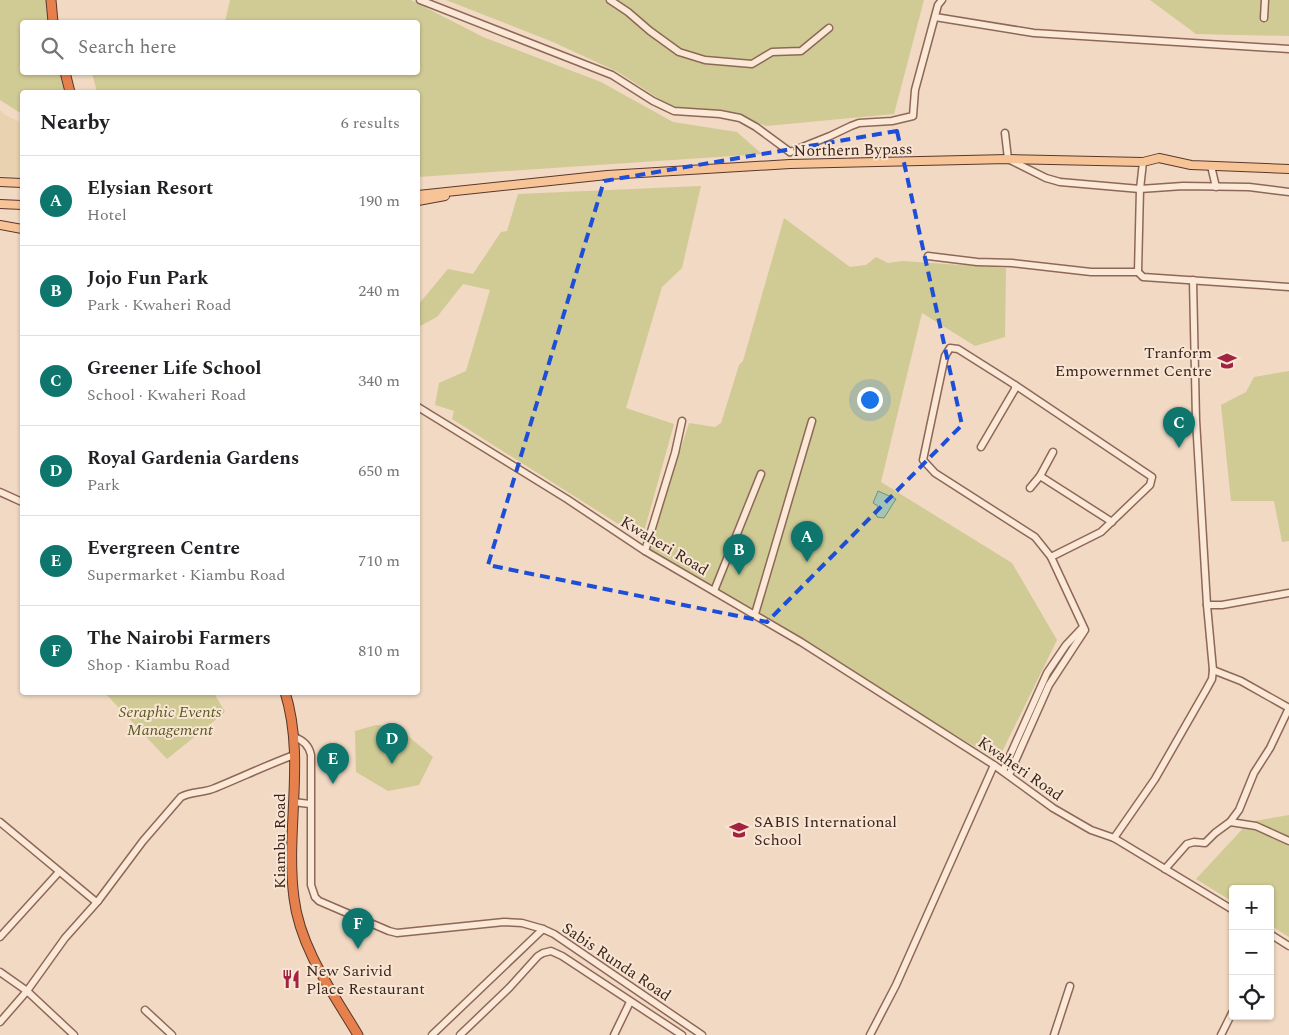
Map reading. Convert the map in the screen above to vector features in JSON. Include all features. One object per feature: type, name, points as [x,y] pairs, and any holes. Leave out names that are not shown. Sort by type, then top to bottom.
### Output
[{"type":"highway","points":[[51,0],[54,20]]},
{"type":"highway","points":[[66,75],[70,90]]},
{"type":"highway","name":"Kiambu Road","points":[[286,695],[294,737],[292,872],[297,914],[305,940],[314,959],[358,1035]]},
{"type":"main road","name":"Northern Bypass","points":[[420,195],[607,175],[790,164],[1008,159],[1144,162],[1159,158],[1191,165],[1289,169]]},
{"type":"main road","points":[[0,182],[20,183]]},
{"type":"main road","points":[[420,201],[474,189]]},
{"type":"main road","points":[[0,204],[20,205]]},
{"type":"main road","points":[[0,225],[20,229]]},
{"type":"street","points":[[420,0],[612,75],[653,101],[674,111],[740,118],[756,127],[790,152]]},
{"type":"street","points":[[610,0],[679,52],[705,60],[752,64],[772,52],[801,51],[829,28]]},
{"type":"street","points":[[790,152],[852,126],[892,121],[913,116],[915,90],[938,5],[942,0]]},
{"type":"street","points":[[1264,18],[1265,0]]},
{"type":"street","points":[[935,17],[1034,33],[1289,49]]},
{"type":"street","points":[[1005,133],[1008,159],[1046,178],[1060,182],[1140,189],[1183,186],[1249,187],[1289,192]]},
{"type":"street","points":[[790,152],[790,164]]},
{"type":"street","points":[[1138,272],[1140,189],[1144,162]]},
{"type":"street","points":[[1211,166],[1216,187]]},
{"type":"street","points":[[928,256],[1091,272],[1138,272],[1143,277],[1148,278],[1289,287]]},
{"type":"street","points":[[1114,838],[1155,779],[1212,679],[1214,670],[1207,605],[1194,369],[1193,280]]},
{"type":"street","points":[[1006,773],[1051,675],[1085,630],[1051,557],[1035,537],[935,473],[924,463],[922,458],[948,349],[958,349],[1152,477],[1150,485],[1095,536],[1051,557]]},
{"type":"street","points":[[981,447],[1015,386]]},
{"type":"street","name":"Kwaheri Road","points":[[420,408],[567,499],[645,551],[801,642],[994,765],[1053,808],[1091,830],[1114,838],[1229,908]]},
{"type":"street","points":[[645,551],[675,453],[682,421]]},
{"type":"street","points":[[755,614],[812,421]]},
{"type":"street","points":[[1030,488],[1040,476],[1054,452]]},
{"type":"street","points":[[714,591],[761,474]]},
{"type":"street","points":[[1040,476],[1112,522]]},
{"type":"street","points":[[0,492],[20,501]]},
{"type":"street","points":[[1207,605],[1222,605],[1289,593]]},
{"type":"street","points":[[1165,869],[1184,847],[1191,843],[1205,843],[1230,822],[1239,810],[1254,773],[1270,748],[1289,708],[1241,681],[1214,670]]},
{"type":"street","points":[[294,737],[307,745],[312,755],[310,804],[312,844],[311,885],[315,897],[320,901],[389,932],[397,933],[504,922],[522,922],[543,929]]},
{"type":"street","points":[[0,1022],[27,991],[65,938],[98,901],[143,841],[181,797],[213,789],[258,768],[294,755]]},
{"type":"street","points":[[870,1035],[896,985],[994,765]]},
{"type":"street","points":[[293,802],[310,804]]},
{"type":"street","points":[[0,822],[59,872],[95,901],[98,901]]},
{"type":"street","points":[[1230,822],[1256,826],[1289,841]]},
{"type":"street","points":[[0,937],[59,872]]},
{"type":"street","name":"Sabis Runda Road","points":[[432,1035],[543,929],[554,934],[702,1035]]},
{"type":"street","points":[[1274,937],[1289,946]]},
{"type":"street","points":[[460,1035],[509,988],[538,956],[552,951],[682,1035]]},
{"type":"street","points":[[0,972],[27,991],[66,1032],[74,1035]]},
{"type":"street","points":[[1054,1035],[1070,986]]},
{"type":"street","points":[[614,1035],[630,1002]]},
{"type":"street","points":[[145,1010],[172,1035]]},
{"type":"street","points":[[1221,1035],[1229,1019]]},
{"type":"highlighted area","points":[[897,131],[962,425],[767,622],[488,565],[604,181]]},
{"type":"shaded area","points":[[0,110],[5,115],[20,122],[20,177],[0,176]]},
{"type":"shaded area","points":[[878,491],[896,499],[884,518],[877,517],[878,506],[873,503]]},
{"type":"green space","points":[[0,0],[48,0],[52,20],[20,20],[20,75],[60,75],[64,90],[20,90],[20,113],[0,100]]},
{"type":"green space","points":[[230,0],[411,0],[483,37],[601,82],[673,122],[737,132],[762,154],[420,177],[420,90],[96,90],[93,75],[420,75],[420,20],[225,20]]},
{"type":"green space","points":[[446,0],[924,0],[894,114],[766,126],[731,113],[673,108],[618,72],[553,42]]},
{"type":"green space","points":[[1150,0],[1289,0],[1289,36],[1196,34]]},
{"type":"green space","points":[[701,186],[682,268],[662,287],[626,408],[674,424],[642,539],[452,419],[454,411],[435,405],[439,383],[466,371],[490,290],[463,284],[437,317],[420,326],[420,303],[448,269],[473,274],[501,232],[507,231],[518,194]]},
{"type":"green space","points":[[784,218],[850,267],[866,265],[876,257],[888,263],[902,261],[1006,268],[1005,337],[975,346],[922,313],[881,482],[1012,563],[1057,640],[998,760],[945,729],[809,643],[648,550],[689,423],[715,427],[721,423],[739,365],[743,361]]},
{"type":"green space","points":[[1289,371],[1289,541],[1282,542],[1274,501],[1231,501],[1221,405],[1246,392],[1254,377]]},
{"type":"green space","name":"Seraphic Events Management","points":[[107,695],[215,695],[225,712],[167,759]]},
{"type":"green space","points":[[376,725],[396,726],[433,757],[419,785],[388,791],[356,772],[355,731]]},
{"type":"green space","points":[[1289,815],[1289,937],[1274,928],[1274,885],[1229,885],[1229,900],[1196,879],[1249,822]]},
{"type":"place","name":"Tranform Empowernmet Centre","points":[[1227,361]]},
{"type":"place","name":"Greener Life School","points":[[1179,448]]},
{"type":"place","name":"Elysian Resort","points":[[807,562]]},
{"type":"place","name":"Jojo Fun Park","points":[[739,575]]},
{"type":"place","name":"Royal Gardenia Gardens","points":[[392,764]]},
{"type":"place","name":"Evergreen Centre","points":[[333,784]]},
{"type":"place","name":"SABIS International School","points":[[739,830]]},
{"type":"place","name":"The Nairobi Farmers","points":[[358,949]]},
{"type":"place","name":"New Sarivid Place Restaurant","points":[[291,979]]}]
